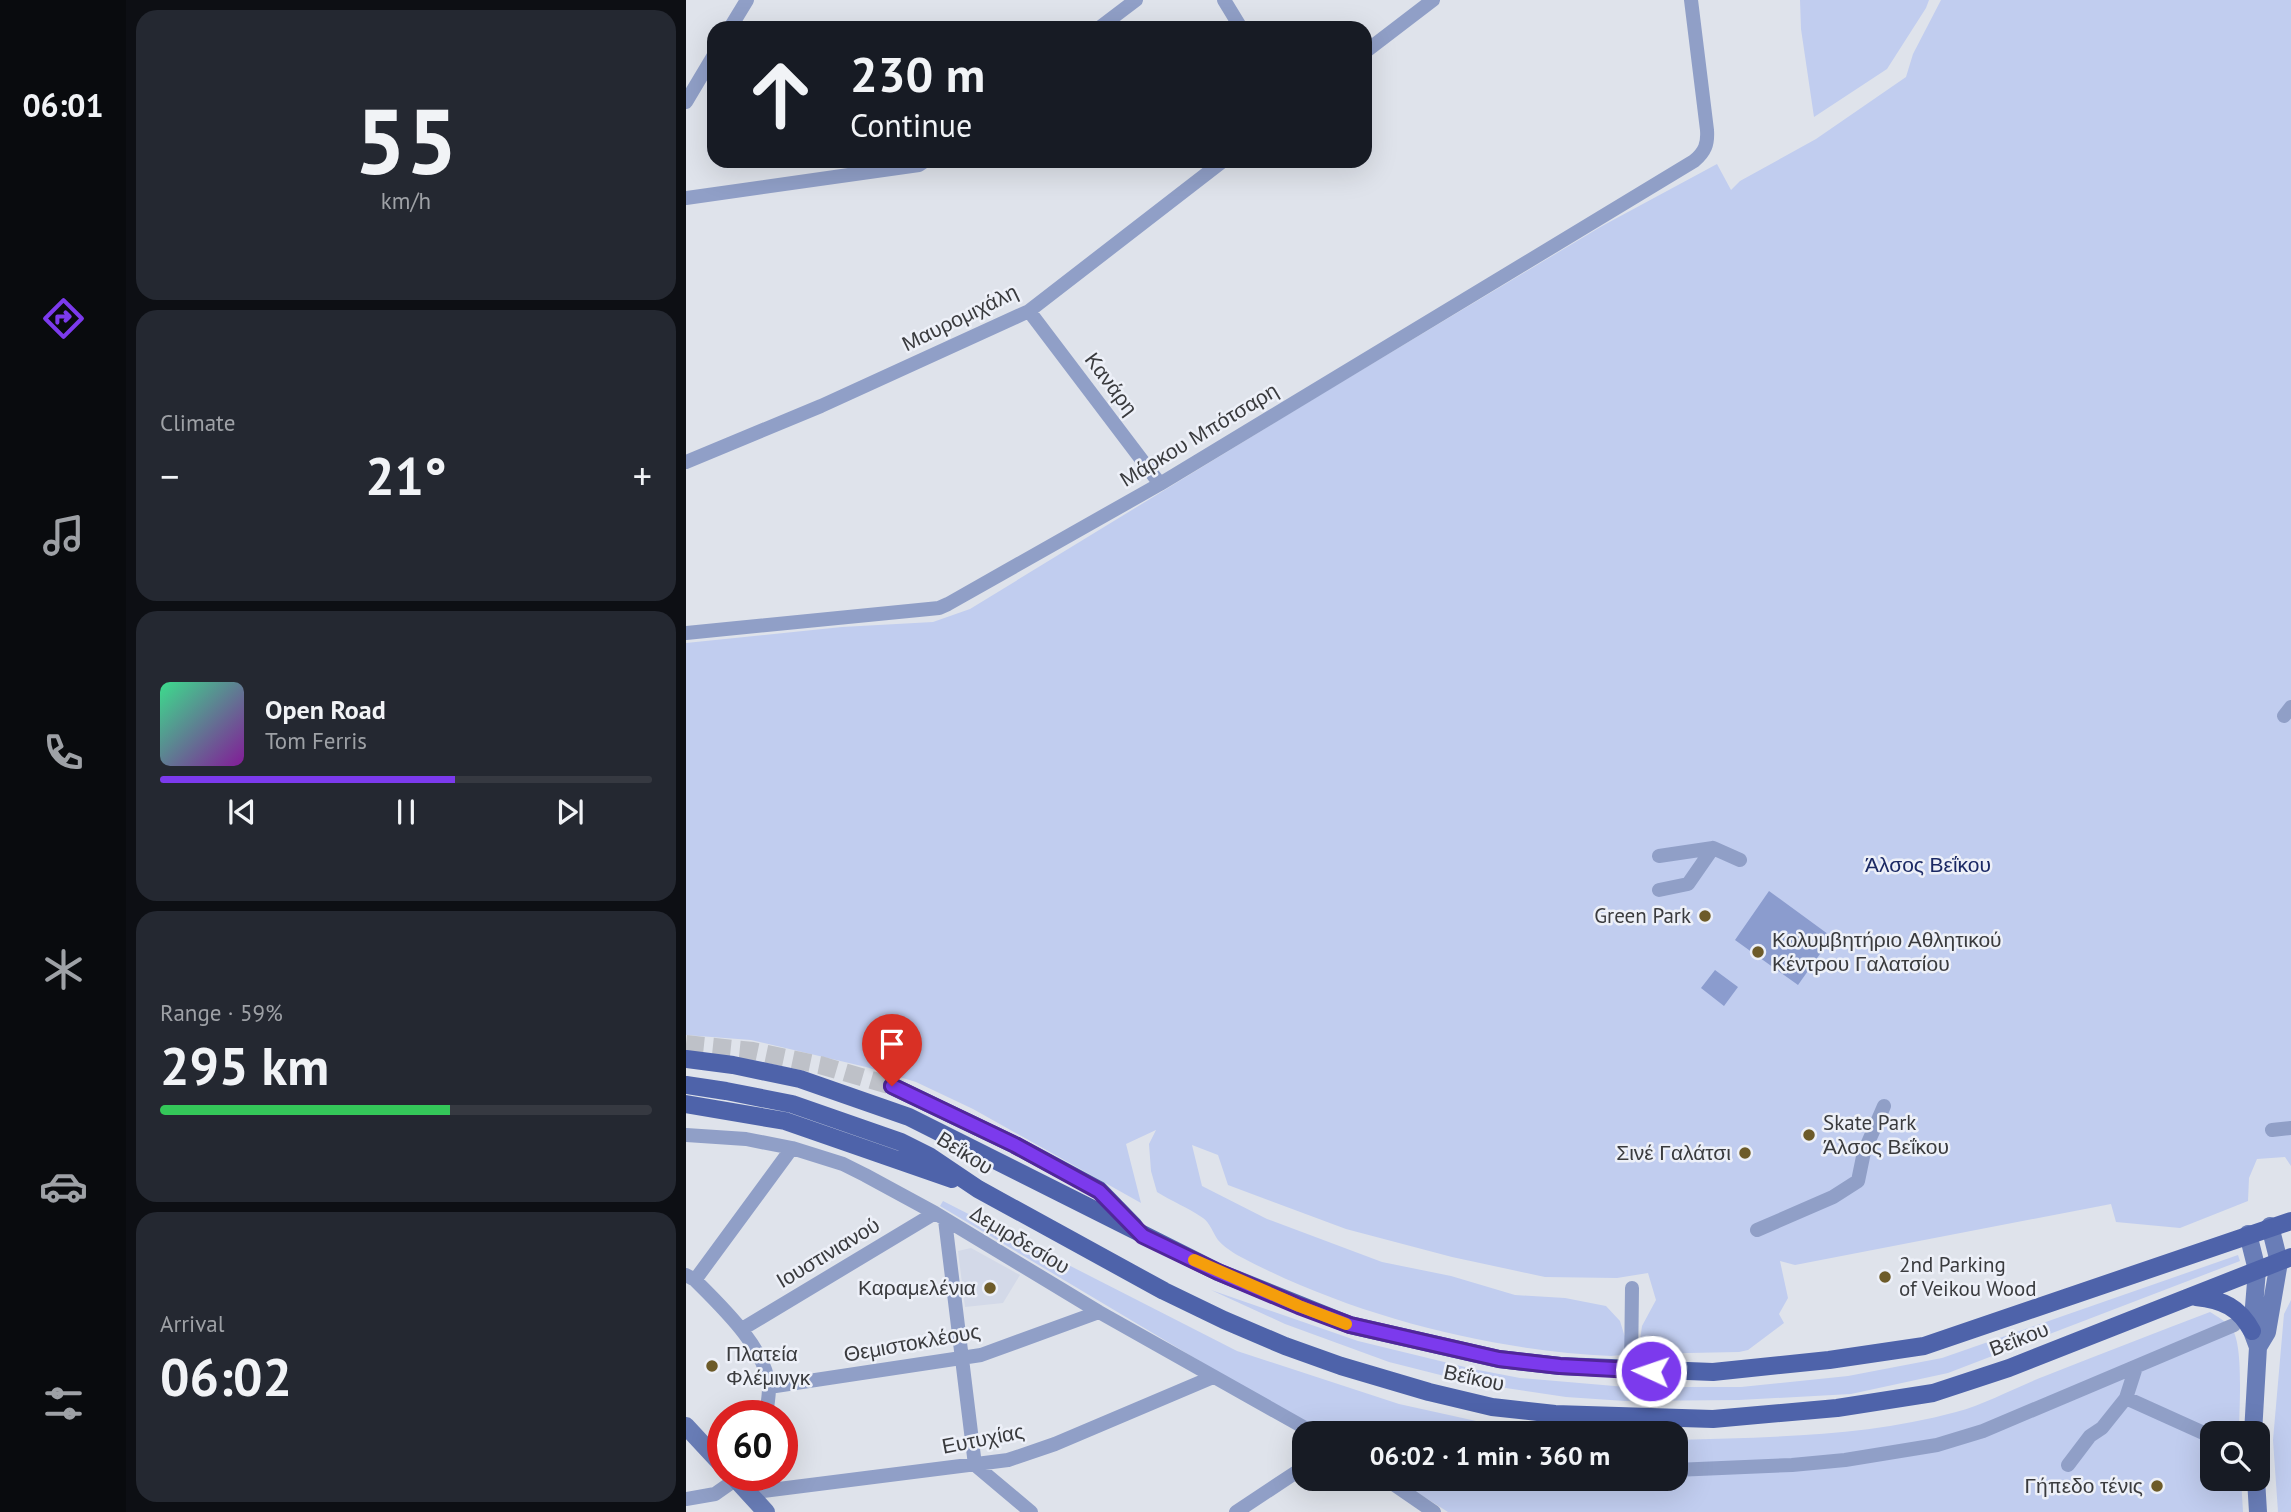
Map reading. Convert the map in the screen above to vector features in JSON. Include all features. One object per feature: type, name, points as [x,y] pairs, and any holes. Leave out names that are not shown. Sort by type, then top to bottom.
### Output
[{"type":"main road","name":"Βεΐκου","points":[[686,1059],[733,1065],[800,1079],[909,1117],[1218,1272],[1350,1325],[1499,1359],[1560,1366],[1713,1372],[1829,1360],[1924,1346],[2291,1221]]},
{"type":"main road","name":"Βεΐκου","points":[[686,1085],[726,1090],[792,1104],[866,1129],[929,1156],[978,1189],[1164,1291],[1224,1320],[1340,1366],[1492,1407],[1587,1421]]},
{"type":"main road","points":[[892,1086],[1015,1145],[1099,1191],[1143,1236]]},
{"type":"main road","points":[[686,1104],[785,1121],[978,1189]]},
{"type":"main road","name":"Βεΐκου","points":[[1680,1421],[1850,1406],[1933,1393],[2009,1368],[2285,1259]]},
{"type":"main road","points":[[2192,1296],[2214,1299],[2233,1307],[2245,1319],[2255,1339]]},
{"type":"street","points":[[734,21],[747,0]]},
{"type":"street","points":[[1108,21],[1136,0]]},
{"type":"street","points":[[1224,0],[1237,21]]},
{"type":"street","points":[[1372,47],[1433,0]]},
{"type":"street","name":"Μάρκου Μπότσαρη","points":[[686,633],[939,608],[1160,484],[1694,161],[1702,154],[1707,138],[1691,0]]},
{"type":"street","points":[[686,102],[707,67]]},
{"type":"street","points":[[686,198],[898,168]]},
{"type":"street","name":"Μαυρομιχάλη","points":[[686,462],[821,407],[1029,310],[1214,168]]},
{"type":"street","name":"Κανάρη","points":[[1029,310],[1160,484]]},
{"type":"street","points":[[1659,890],[1688,884],[1713,848]]},
{"type":"street","points":[[1659,856],[1713,848],[1740,860]]},
{"type":"street","points":[[1757,1230],[1833,1196],[1858,1181],[1864,1152],[1884,1106]]},
{"type":"street","points":[[2272,1130],[2291,1129]]},
{"type":"street","name":"Δεμιρδεσίου","points":[[686,1135],[746,1139],[792,1148],[854,1170],[940,1216],[1099,1312],[1292,1421]]},
{"type":"street","points":[[768,1400],[769,1387],[761,1363],[742,1329],[691,1278],[792,1148]]},
{"type":"street","points":[[940,1216],[975,1465],[1031,1512]]},
{"type":"street","name":"Ιουστινιανού","points":[[742,1329],[940,1216]]},
{"type":"street","points":[[2255,1339],[2267,1332],[2285,1259],[2270,1226]]},
{"type":"street","points":[[2248,1234],[2257,1270],[2255,1339],[2248,1421]]},
{"type":"street","points":[[1631,1370],[1632,1287]]},
{"type":"street","name":"Θεμιστοκλέους","points":[[769,1387],[981,1355],[1099,1312]]},
{"type":"street","points":[[1688,1469],[1832,1462],[1937,1445],[1983,1431],[2234,1325]]},
{"type":"street","points":[[2068,1465],[2090,1436],[2102,1427],[2126,1398],[2136,1367]]},
{"type":"street","name":"Ευτυχίας","points":[[798,1477],[975,1465],[1008,1460],[1055,1444],[1213,1377]]},
{"type":"street","points":[[2126,1398],[2200,1431]]},
{"type":"street","points":[[686,1426],[707,1449]]},
{"type":"street","points":[[1236,1512],[1292,1475]]},
{"type":"street","name":"Ευτυχίας","points":[[686,1499],[721,1491]]},
{"type":"street","points":[[748,1491],[766,1512]]},
{"type":"street","points":[[1403,1491],[1434,1512]]},
{"type":"street","points":[[2257,1491],[2258,1512]]},
{"type":"shaded area","points":[[1769,891],[1832,937],[1798,985],[1735,940]]},
{"type":"shaded area","points":[[1715,970],[1738,987],[1724,1006],[1701,988]]},
{"type":"shaded area","points":[[971,1248],[1020,1275],[1003,1303],[965,1307],[958,1251]]},
{"type":"green space","points":[[1800,0],[1929,0],[1887,69],[1814,117],[1801,29]]},
{"type":"green space","name":"Άλσος Βεΐκου","points":[[1941,0],[2291,0],[2291,1166],[2285,1157],[2257,1159],[2249,1178],[2248,1201],[2180,1228],[2116,1222],[2111,1204],[1795,1265],[1780,1261],[1788,1298],[1779,1314],[1784,1323],[1748,1350],[1638,1354],[1642,1326],[1656,1300],[1648,1273],[1617,1278],[1545,1277],[1452,1257],[1346,1229],[1228,1185],[1218,1155],[1192,1145],[1202,1186],[1267,1219],[1382,1262],[1451,1276],[1515,1295],[1565,1298],[1606,1306],[1620,1321],[1627,1344],[1622,1355],[1611,1356],[1516,1346],[1420,1326],[1326,1296],[1239,1256],[1220,1242],[1203,1218],[1157,1192],[1151,1171],[1149,1144],[1156,1130],[1126,1144],[1141,1203],[973,1109],[916,1082],[866,1067],[751,1040],[686,1035],[686,643],[842,627],[933,622],[970,609],[1602,226],[1717,164],[1731,190],[1740,181],[1816,139],[1906,77],[1913,54]]},
{"type":"green space","points":[[943,1201],[1237,1351],[1399,1404],[1476,1421],[1300,1421],[940,1206]]},
{"type":"green space","points":[[2238,1255],[2240,1261],[1948,1373],[1851,1394],[1739,1400],[1625,1401],[1566,1397],[1472,1383],[1389,1362],[1285,1324],[1211,1290],[1358,1341],[1520,1378],[1626,1387],[1741,1387],[1848,1376],[1942,1358]]},
{"type":"green space","points":[[2291,1300],[2291,1512],[2278,1512],[2273,1440],[2284,1314]]},
{"type":"green space","points":[[2210,1312],[2225,1321],[2236,1337],[2238,1349],[2239,1421],[2200,1421],[2200,1491],[2242,1491],[2243,1512],[1448,1512],[1415,1491],[1688,1491],[1688,1440],[1852,1431],[1922,1420],[1978,1405]]},
{"type":"tunnel","points":[[686,1044],[753,1051],[820,1065],[892,1086]]},
{"type":"slow traffic","points":[[1194,1260],[1346,1324]]},
{"type":"place","name":"Green Park","points":[[1705,916]]},
{"type":"place","name":"Κολυμβητήριο Αθλητικού Κέντρου Γαλατσίου","points":[[1758,952]]},
{"type":"place","name":"Skate Park Άλσος Βεΐκου","points":[[1809,1135]]},
{"type":"place","name":"Σινέ Γαλάτσι","points":[[1745,1153]]},
{"type":"place","name":"2nd Parking of Veikou Wood","points":[[1885,1277]]},
{"type":"place","name":"Καραμελένια","points":[[990,1288]]},
{"type":"place","name":"Πλατεία Φλέμινγκ","points":[[712,1366]]},
{"type":"place","name":"Γήπεδο τένις","points":[[2157,1486]]},
{"type":"route","points":[[892,1086],[1015,1145],[1099,1191],[1143,1236],[1218,1272],[1299,1306],[1350,1325],[1499,1359],[1560,1366],[1651,1371]]}]
